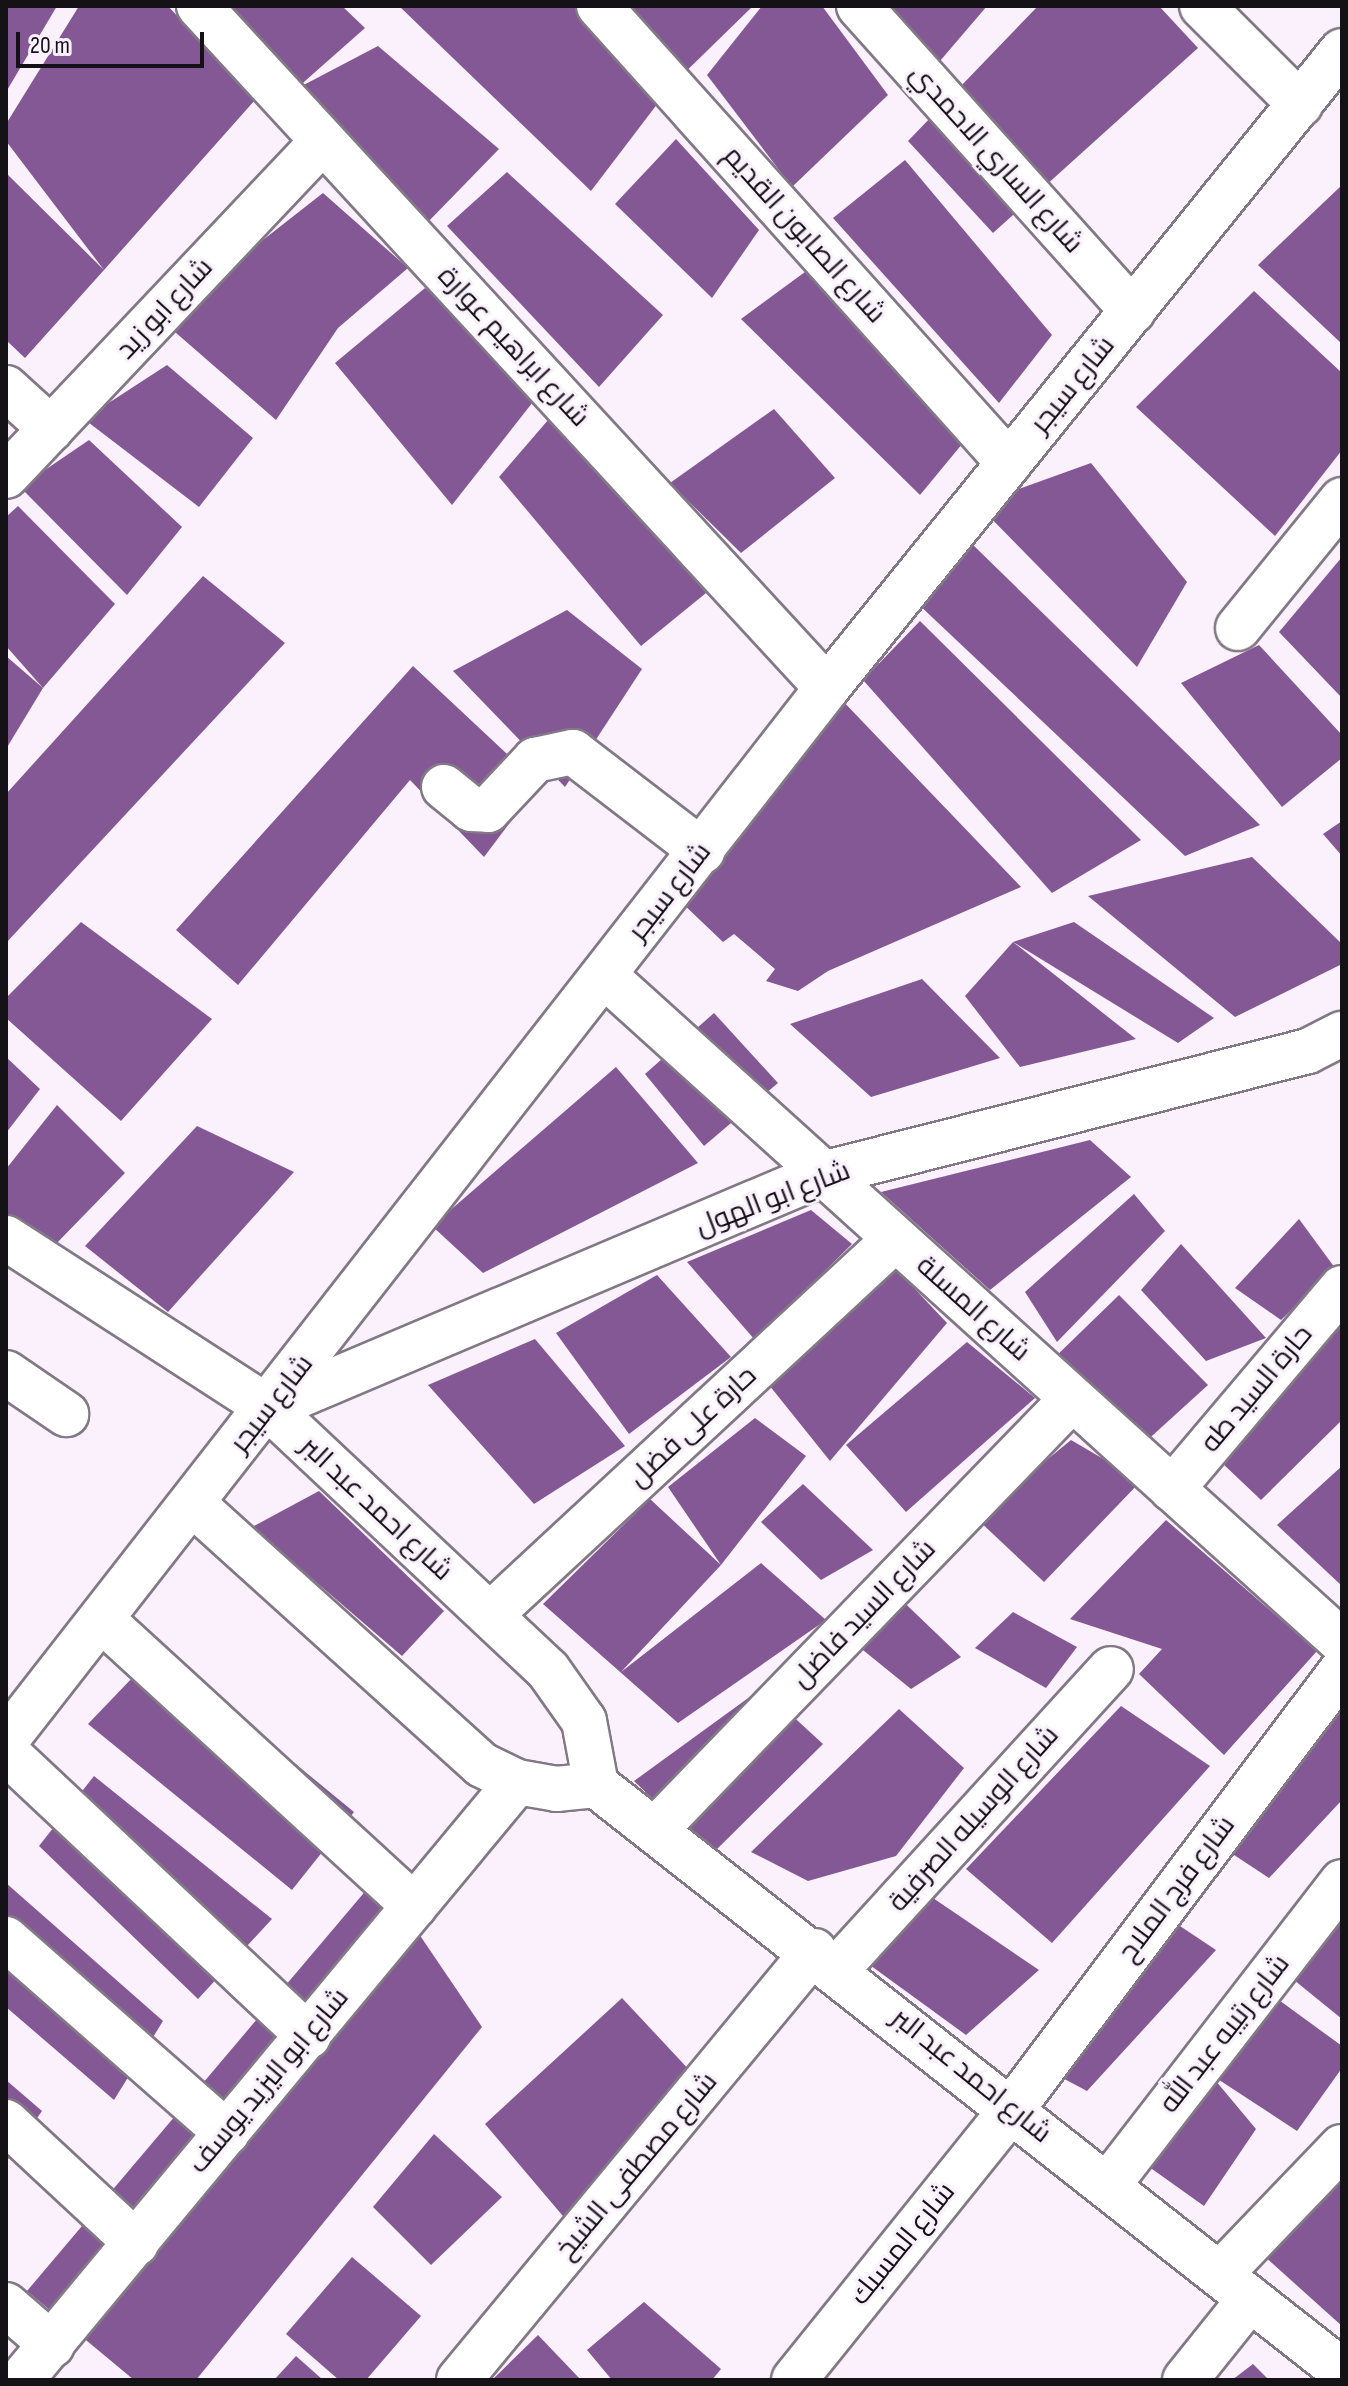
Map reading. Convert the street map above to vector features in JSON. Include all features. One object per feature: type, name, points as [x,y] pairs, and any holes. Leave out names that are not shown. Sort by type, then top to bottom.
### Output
[{"type":"street","name":"شارع ابراهيم عوارة","points":[[199,6],[827,688]]},
{"type":"street","name":"شارع الصابون القديم","points":[[599,6],[1009,463]]},
{"type":"street","name":"شارع الساري الاحمدي","points":[[859,6],[1133,311]]},
{"type":"street","points":[[1202,6],[1300,104]]},
{"type":"street","name":"شارع سيجر","points":[[6,1740],[269,1408],[827,688],[1342,51]]},
{"type":"street","name":"شارع ابو زيد","points":[[6,476],[323,141]]},
{"type":"street","points":[[6,388],[51,429]]},
{"type":"street","points":[[1238,628],[1342,500]]},
{"type":"street","points":[[444,787],[471,809],[488,810],[535,760],[573,752],[702,851]]},
{"type":"street","name":"شارع المسلة","points":[[605,976],[1342,1642]]},
{"type":"street","name":"شارع ابو الهول","points":[[269,1408],[822,1174],[1308,1051],[1342,1034]]},
{"type":"street","name":"شارع احمد عبد البر","points":[[6,1238],[269,1408],[548,1670],[584,1721],[596,1785],[826,1960],[1342,2371]]},
{"type":"street","name":"حارة على فضل","points":[[490,1615],[895,1239]]},
{"type":"street","name":"حارة السيد طه","points":[[1172,1489],[1342,1288]]},
{"type":"street","points":[[6,1373],[66,1414]]},
{"type":"street","name":"شارع السيد فاضل","points":[[655,1830],[1072,1399]]},
{"type":"street","points":[[193,1504],[482,1765],[517,1782],[556,1789],[596,1785]]},
{"type":"street","points":[[101,1619],[414,1906]]},
{"type":"street","name":"شارع الوسيله الصرفية","points":[[826,1960],[1111,1669]]},
{"type":"street","name":"شارع فرج الملاح","points":[[1012,2109],[1342,1670]]},
{"type":"street","points":[[6,1752],[308,2036]]},
{"type":"street","name":"شارع ابو اليزيد يوسف","points":[[21,2380],[517,1782]]},
{"type":"street","name":"شارع رتيبه عبد الله","points":[[1108,2185],[1342,1882]]},
{"type":"street","points":[[6,1939],[227,2133]]},
{"type":"street","name":"شارع مصطفى الشيخ","points":[[459,2380],[826,1960]]},
{"type":"street","name":"شارع المسبك","points":[[794,2380],[1012,2109]]},
{"type":"street","points":[[6,2122],[136,2243]]},
{"type":"street","points":[[1185,2380],[1235,2287],[1342,2147]]},
{"type":"street","points":[[6,2305],[52,2345]]},
{"type":"building","points":[[6,6],[57,6],[6,92]]},
{"type":"building","points":[[79,6],[168,6],[255,100],[104,270],[6,141],[6,124]]},
{"type":"building","points":[[226,6],[342,6],[365,28],[296,89]]},
{"type":"building","points":[[399,6],[586,6],[671,86],[591,191]]},
{"type":"building","points":[[617,6],[753,6],[671,86]]},
{"type":"building","points":[[762,6],[822,6],[888,95],[792,187],[707,75]]},
{"type":"building","points":[[890,6],[987,6],[940,61]]},
{"type":"building","points":[[1038,6],[1159,6],[1198,48],[993,233],[908,141]]},
{"type":"building","points":[[378,46],[499,149],[427,223],[296,89]]},
{"type":"building","points":[[676,139],[759,230],[712,298],[615,204]]},
{"type":"building","points":[[905,160],[1052,335],[999,403],[833,218]]},
{"type":"building","points":[[507,172],[663,315],[599,387],[447,226]]},
{"type":"building","points":[[6,173],[104,270],[25,358],[6,340]]},
{"type":"building","points":[[1342,185],[1342,344],[1258,265]]},
{"type":"building","points":[[323,193],[408,268],[338,328],[276,420],[175,332],[235,262]]},
{"type":"building","points":[[809,269],[977,426],[920,495],[741,319]]},
{"type":"building","points":[[425,288],[547,384],[452,505],[335,363]]},
{"type":"building","points":[[1254,291],[1342,373],[1342,450],[1275,536],[1136,407]]},
{"type":"building","points":[[167,365],[253,438],[199,507],[84,419]]},
{"type":"building","points":[[774,409],[835,478],[741,553],[670,483]]},
{"type":"building","points":[[555,412],[706,593],[641,646],[499,477]]},
{"type":"building","points":[[89,440],[182,527],[127,595],[20,487]]},
{"type":"building","points":[[1091,463],[1187,582],[1137,667],[977,504]]},
{"type":"building","points":[[18,506],[115,604],[43,688],[6,646],[6,517]]},
{"type":"building","points":[[971,543],[1260,825],[1185,856],[916,602]]},
{"type":"building","points":[[1342,557],[1342,698],[1279,632]]},
{"type":"building","points":[[203,576],[285,643],[6,943],[6,794]]},
{"type":"building","points":[[567,610],[642,669],[565,787],[453,671]]},
{"type":"building","points":[[920,621],[1141,840],[1052,893],[863,680]]},
{"type":"building","points":[[1259,645],[1342,735],[1342,758],[1282,807],[1181,683]]},
{"type":"building","points":[[6,656],[43,688],[6,749]]},
{"type":"building","points":[[413,666],[539,784],[484,857],[410,780],[238,985],[176,930]]},
{"type":"building","points":[[838,696],[1021,887],[828,971],[798,991],[766,981],[775,969],[734,934],[723,942],[679,900]]},
{"type":"building","points":[[1342,821],[1342,856],[1323,834]]},
{"type":"building","points":[[1252,857],[1342,944],[1342,964],[1235,1017],[1088,896]]},
{"type":"building","points":[[81,922],[212,1019],[121,1121],[6,1018],[6,998]]},
{"type":"building","points":[[1074,922],[1214,1018],[1178,1043],[1013,942]]},
{"type":"building","points":[[1013,942],[1136,1039],[1020,1067],[965,996]]},
{"type":"building","points":[[922,979],[1000,1058],[871,1097],[790,1024]]},
{"type":"building","points":[[714,1013],[778,1083],[704,1146],[645,1074]]},
{"type":"building","points":[[6,1057],[40,1089],[6,1133]]},
{"type":"building","points":[[616,1067],[698,1163],[483,1273],[432,1226]]},
{"type":"building","points":[[57,1105],[125,1173],[53,1247],[6,1215],[6,1169]]},
{"type":"building","points":[[197,1126],[294,1172],[168,1312],[85,1246]]},
{"type":"building","points":[[1090,1140],[1131,1177],[990,1290],[881,1192]]},
{"type":"building","points":[[1134,1194],[1165,1231],[1057,1342],[1025,1292]]},
{"type":"building","points":[[811,1210],[852,1244],[755,1340],[687,1262]]},
{"type":"building","points":[[1299,1219],[1335,1268],[1281,1320],[1235,1288]]},
{"type":"building","points":[[1181,1244],[1266,1338],[1206,1361],[1141,1290]]},
{"type":"building","points":[[895,1268],[947,1323],[830,1461],[765,1380]]},
{"type":"building","points":[[657,1275],[731,1357],[629,1434],[556,1333]]},
{"type":"building","points":[[1119,1295],[1208,1385],[1142,1445],[1051,1361]]},
{"type":"building","points":[[1342,1325],[1342,1420],[1261,1500],[1221,1462]]},
{"type":"building","points":[[535,1339],[625,1446],[534,1504],[428,1385]]},
{"type":"building","points":[[967,1342],[1035,1398],[906,1512],[846,1445]]},
{"type":"building","points":[[755,1418],[806,1456],[721,1565],[668,1487]]},
{"type":"building","points":[[1071,1440],[1141,1481],[1044,1582],[976,1518]]},
{"type":"building","points":[[1342,1466],[1342,1586],[1277,1525]]},
{"type":"building","points":[[803,1484],[873,1550],[821,1580],[761,1522]]},
{"type":"building","points":[[319,1491],[444,1611],[402,1656],[252,1527]]},
{"type":"building","points":[[650,1499],[721,1565],[621,1672],[761,1563],[826,1620],[678,1723],[543,1604]]},
{"type":"building","points":[[1166,1520],[1317,1651],[1224,1755],[1139,1674],[1162,1649],[1070,1619]]},
{"type":"building","points":[[889,1588],[961,1657],[911,1689],[826,1620]]},
{"type":"building","points":[[1013,1612],[1077,1647],[1046,1688],[975,1648]]},
{"type":"building","points":[[158,1651],[354,1812],[292,1890],[88,1724]]},
{"type":"building","points":[[762,1688],[823,1744],[711,1855],[634,1781]]},
{"type":"building","points":[[1342,1699],[1342,1800],[1269,1878],[1225,1849]]},
{"type":"building","points":[[1121,1706],[1210,1766],[1052,1943],[966,1869]]},
{"type":"building","points":[[899,1709],[964,1768],[896,1856],[808,1881],[751,1852]]},
{"type":"building","points":[[94,1776],[272,1919],[198,1999],[39,1846]]},
{"type":"building","points":[[379,1875],[482,2027],[196,2380],[134,2380],[27,2291]]},
{"type":"building","points":[[6,1883],[163,2021],[114,2100],[6,2007]]},
{"type":"building","points":[[933,1898],[1039,1970],[966,2035],[852,1952]]},
{"type":"building","points":[[1342,1916],[1342,2019],[1294,1980]]},
{"type":"building","points":[[1171,1920],[1216,1950],[1087,2091],[1055,2074]]},
{"type":"building","points":[[1272,1995],[1342,2046],[1342,2068],[1297,2131],[1210,2074]]},
{"type":"building","points":[[622,1998],[693,2074],[568,2222],[485,2124]]},
{"type":"building","points":[[1210,2074],[1256,2129],[1204,2206],[1145,2164]]},
{"type":"building","points":[[6,2080],[42,2111],[6,2162]]},
{"type":"building","points":[[434,2134],[502,2197],[431,2265],[373,2207]]},
{"type":"building","points":[[1342,2182],[1342,2326],[1263,2255]]},
{"type":"building","points":[[352,2257],[421,2316],[366,2380],[339,2380],[286,2334]]},
{"type":"building","points":[[644,2302],[721,2369],[712,2380],[612,2380],[587,2350]]},
{"type":"building","points":[[538,2335],[581,2380],[492,2380]]},
{"type":"building","points":[[296,2356],[323,2380],[274,2380]]},
{"type":"building","points":[[1253,2364],[1269,2380],[1232,2380]]}]
